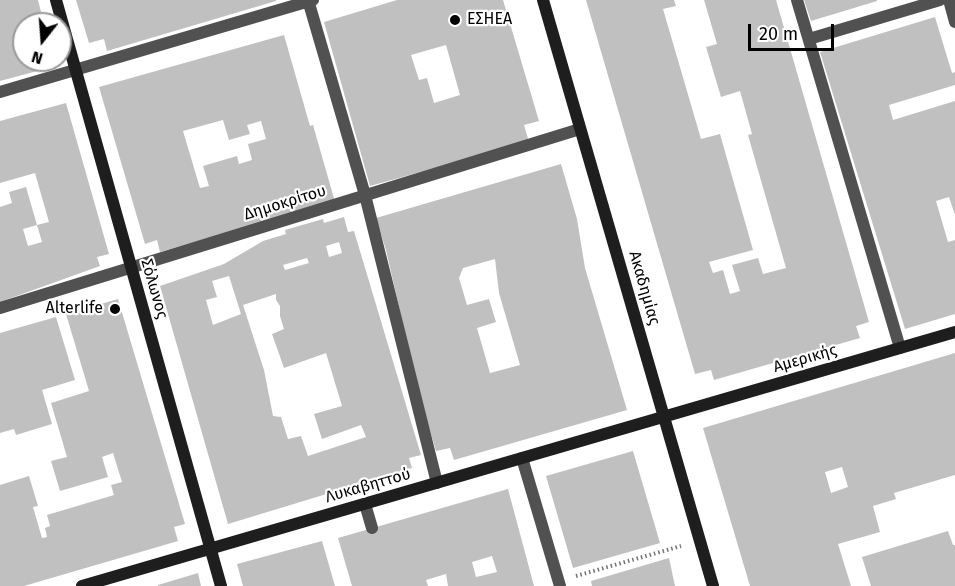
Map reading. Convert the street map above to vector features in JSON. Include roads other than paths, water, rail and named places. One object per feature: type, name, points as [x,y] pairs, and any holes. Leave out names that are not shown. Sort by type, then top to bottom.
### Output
[{"type":"main road","name":"Σόλωνος","points":[[56,0],[221,586]]},
{"type":"main road","name":"Ακαδημίας","points":[[543,0],[713,586]]},
{"type":"main road","name":"Αμερικής","points":[[664,417],[955,332]]},
{"type":"main road","name":"Λυκαβηττού","points":[[82,586],[664,417]]},
{"type":"street","points":[[0,92],[310,0],[365,195],[437,483]]},
{"type":"street","points":[[797,0],[900,348]]},
{"type":"street","points":[[809,39],[940,0]]},
{"type":"street","points":[[948,0],[955,22]]},
{"type":"street","name":"Δημοκρίτου","points":[[0,308],[580,129]]},
{"type":"street","points":[[522,458],[559,584]]},
{"type":"street","points":[[365,504],[372,528]]},
{"type":"place","name":"ΕΣΗΕΑ","points":[[455,20]]},
{"type":"place","name":"Alterlife","points":[[115,309]]}]
